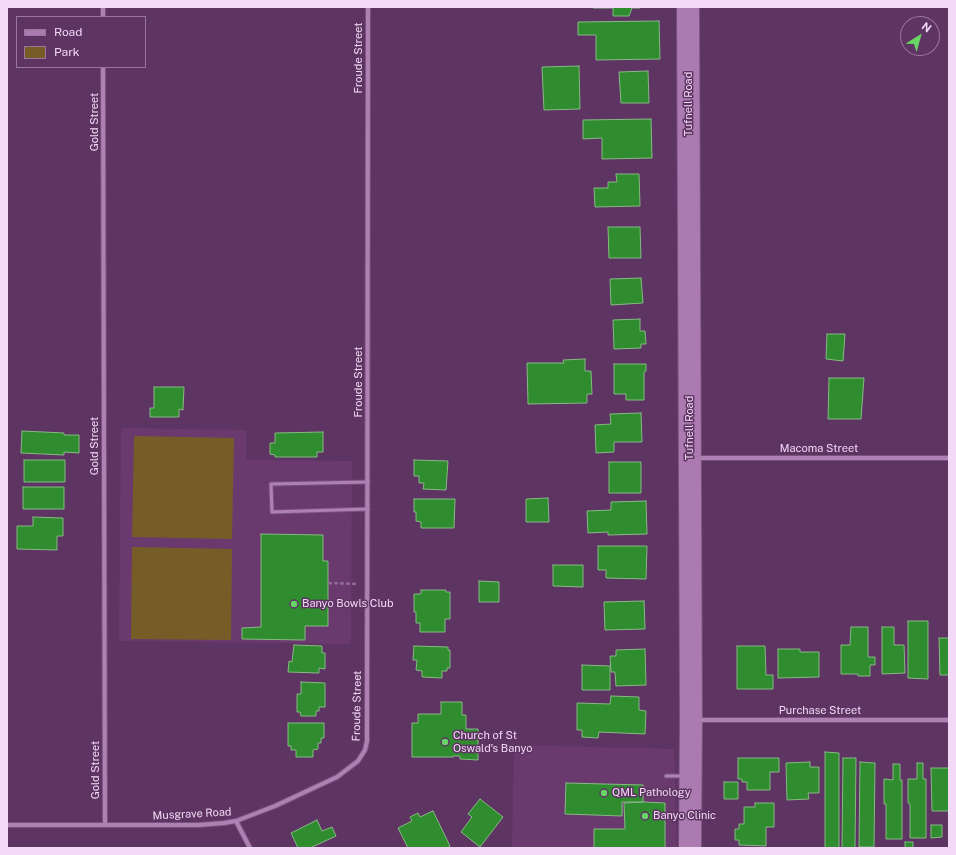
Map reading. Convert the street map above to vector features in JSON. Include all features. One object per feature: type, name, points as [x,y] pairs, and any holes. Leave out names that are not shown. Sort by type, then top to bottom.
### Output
[{"type":"street","name":"Froude Street","points":[[361,757],[367,741],[368,7]]},
{"type":"street","name":"Tufnell Road","points":[[688,7],[691,720],[690,848]]},
{"type":"street","name":"Gold Street","points":[[104,68],[105,825]]},
{"type":"street","name":"Macoma Street","points":[[690,458],[949,458]]},
{"type":"street","name":"Purchase Street","points":[[691,720],[949,720]]},
{"type":"street","name":"Musgrave Road","points":[[7,825],[224,824],[275,806],[337,777],[350,769],[361,757]]},
{"type":"street","points":[[236,821],[250,848]]},
{"type":"lane","points":[[368,482],[271,484],[272,512],[368,509]]},
{"type":"lane","points":[[666,776],[690,776]]},
{"type":"path","points":[[328,583],[367,584]]},
{"type":"shaded area","points":[[121,428],[246,430],[246,460],[352,461],[351,644],[119,641]]},
{"type":"shaded area","points":[[514,745],[674,749],[677,848],[512,848]]},
{"type":"green space","points":[[134,436],[234,438],[232,539],[132,537]]},
{"type":"green space","points":[[132,547],[232,549],[231,640],[131,639]]},
{"type":"building","points":[[593,7],[640,8],[632,8],[629,16],[613,16],[613,8]]},
{"type":"building","points":[[659,21],[660,59],[596,60],[596,35],[578,35],[578,22]]},
{"type":"building","points":[[579,66],[580,109],[544,110],[542,67]]},
{"type":"building","points":[[648,71],[649,103],[621,103],[619,72]]},
{"type":"building","points":[[651,119],[652,158],[602,159],[602,138],[583,139],[583,120]]},
{"type":"building","points":[[616,174],[639,174],[640,206],[595,207],[594,188],[608,188],[608,182],[617,182]]},
{"type":"building","points":[[608,227],[640,227],[641,258],[609,258]]},
{"type":"building","points":[[641,278],[643,303],[611,305],[610,279]]},
{"type":"building","points":[[640,319],[640,331],[645,331],[646,344],[641,344],[641,348],[614,349],[613,320]]},
{"type":"building","points":[[827,334],[845,334],[843,361],[826,359]]},
{"type":"building","points":[[585,359],[585,371],[591,371],[592,394],[587,394],[587,403],[528,404],[527,363],[564,363],[563,360]]},
{"type":"building","points":[[614,364],[646,364],[646,371],[644,372],[644,400],[626,400],[626,394],[614,394]]},
{"type":"building","points":[[829,378],[864,378],[861,419],[828,419]]},
{"type":"building","points":[[154,387],[184,387],[183,410],[179,409],[179,417],[150,417],[150,408],[154,408]]},
{"type":"building","points":[[641,413],[642,442],[614,442],[614,452],[596,453],[595,425],[611,424],[610,414]]},
{"type":"building","points":[[22,431],[79,435],[79,453],[64,452],[64,455],[21,453]]},
{"type":"building","points":[[323,432],[323,452],[317,452],[317,457],[275,457],[275,455],[270,454],[270,443],[275,443],[275,433]]},
{"type":"building","points":[[24,460],[65,460],[65,482],[24,482]]},
{"type":"building","points":[[414,460],[448,461],[446,490],[423,489],[424,483],[419,483],[419,476],[414,476]]},
{"type":"building","points":[[609,462],[641,462],[641,493],[609,493]]},
{"type":"building","points":[[23,487],[64,487],[64,509],[23,509]]},
{"type":"building","points":[[548,498],[549,522],[526,522],[526,499]]},
{"type":"building","points":[[414,499],[455,499],[454,528],[421,528],[421,522],[416,521]]},
{"type":"building","points":[[646,501],[647,534],[608,535],[608,532],[588,533],[587,511],[611,510],[611,502]]},
{"type":"building","points":[[33,517],[63,518],[63,536],[57,536],[57,550],[17,549],[17,526],[33,526]]},
{"type":"building","name":"Banyo Bowls Club","points":[[261,534],[323,535],[323,561],[328,561],[328,626],[305,626],[305,640],[242,639],[242,628],[261,627]]},
{"type":"building","points":[[598,546],[647,546],[646,579],[606,578],[606,570],[598,570]]},
{"type":"building","points":[[553,565],[583,565],[583,587],[553,586]]},
{"type":"building","points":[[479,581],[499,582],[499,602],[479,602]]},
{"type":"building","points":[[421,590],[446,590],[446,592],[450,592],[450,619],[445,619],[445,632],[420,632],[420,623],[416,623],[416,612],[414,612],[414,594],[421,594]]},
{"type":"building","points":[[644,601],[645,629],[605,630],[604,602]]},
{"type":"building","points":[[908,621],[928,621],[928,679],[908,678]]},
{"type":"building","points":[[851,627],[868,627],[868,657],[875,657],[875,665],[870,665],[870,676],[841,674],[841,645],[850,645]]},
{"type":"building","points":[[882,627],[894,627],[894,645],[904,645],[905,673],[882,674]]},
{"type":"building","points":[[939,638],[949,638],[949,675],[940,675]]},
{"type":"building","points":[[294,645],[322,646],[322,653],[325,653],[325,669],[319,668],[319,673],[288,672],[289,661],[292,662]]},
{"type":"building","points":[[414,646],[448,647],[448,650],[450,650],[450,668],[447,668],[447,671],[442,671],[442,678],[422,677],[422,671],[416,670],[417,660],[413,660]]},
{"type":"building","points":[[737,646],[765,646],[766,675],[773,675],[773,689],[737,689]]},
{"type":"building","points":[[645,649],[646,685],[616,686],[615,672],[611,672],[610,656],[616,656],[616,650]]},
{"type":"building","points":[[778,649],[800,649],[800,652],[819,652],[819,677],[778,678]]},
{"type":"building","points":[[582,665],[610,666],[610,690],[582,690]]},
{"type":"building","points":[[301,682],[325,683],[325,707],[319,707],[319,711],[316,711],[316,716],[301,716],[300,712],[297,712],[297,694],[301,694]]},
{"type":"building","points":[[611,696],[639,697],[639,710],[646,711],[645,734],[599,732],[598,738],[582,737],[582,730],[577,730],[577,703],[610,704]]},
{"type":"building","name":"Church of St Oswald's Banyo","points":[[441,702],[462,702],[462,715],[466,715],[466,729],[478,729],[478,760],[460,759],[460,756],[412,757],[412,723],[418,723],[418,714],[441,714]]},
{"type":"building","points":[[288,723],[324,723],[324,738],[321,738],[321,743],[318,743],[318,749],[313,750],[313,757],[296,757],[296,750],[291,750],[291,746],[288,746]]},
{"type":"building","points":[[825,752],[839,753],[839,848],[825,848]]},
{"type":"building","points":[[738,758],[779,758],[779,772],[770,772],[770,790],[747,790],[747,782],[742,782],[742,779],[738,779]]},
{"type":"building","points":[[843,758],[856,758],[855,848],[842,848]]},
{"type":"building","points":[[810,762],[810,767],[819,767],[819,793],[808,793],[809,799],[787,800],[786,763]]},
{"type":"building","points":[[860,762],[875,763],[874,847],[859,847]]},
{"type":"building","points":[[917,763],[923,763],[923,779],[926,779],[926,838],[910,838],[908,779],[917,779]]},
{"type":"building","points":[[893,764],[900,764],[900,780],[902,780],[902,839],[886,839],[884,779],[893,780]]},
{"type":"building","points":[[931,768],[949,768],[949,811],[932,811]]},
{"type":"building","points":[[724,782],[738,782],[738,799],[724,799]]},
{"type":"building","name":"QML Pathology","points":[[566,783],[643,785],[643,802],[622,802],[622,816],[565,814]]},
{"type":"building","points":[[480,799],[503,817],[480,847],[461,832],[472,817],[468,814]]},
{"type":"building","name":"Banyo Clinic","points":[[624,803],[665,803],[665,848],[594,848],[594,829],[625,829]]},
{"type":"building","points":[[755,803],[774,803],[774,827],[766,827],[766,846],[739,845],[739,840],[735,840],[735,829],[739,829],[739,824],[744,824],[744,807],[755,807]]},
{"type":"building","points":[[433,811],[450,846],[447,848],[408,848],[398,828],[412,821],[410,817],[418,813],[420,817]]},
{"type":"building","points":[[317,820],[322,831],[332,827],[336,836],[310,848],[298,848],[291,833]]},
{"type":"building","points":[[931,825],[942,825],[942,837],[931,838]]},
{"type":"building","points":[[905,842],[913,842],[913,848],[905,848]]},
{"type":"place","name":"Banyo Bowls Club","points":[[294,604]]},
{"type":"place","name":"Church of St Oswald's Banyo","points":[[445,742]]},
{"type":"place","name":"QML Pathology","points":[[604,793]]},
{"type":"place","name":"Banyo Clinic","points":[[645,816]]}]
